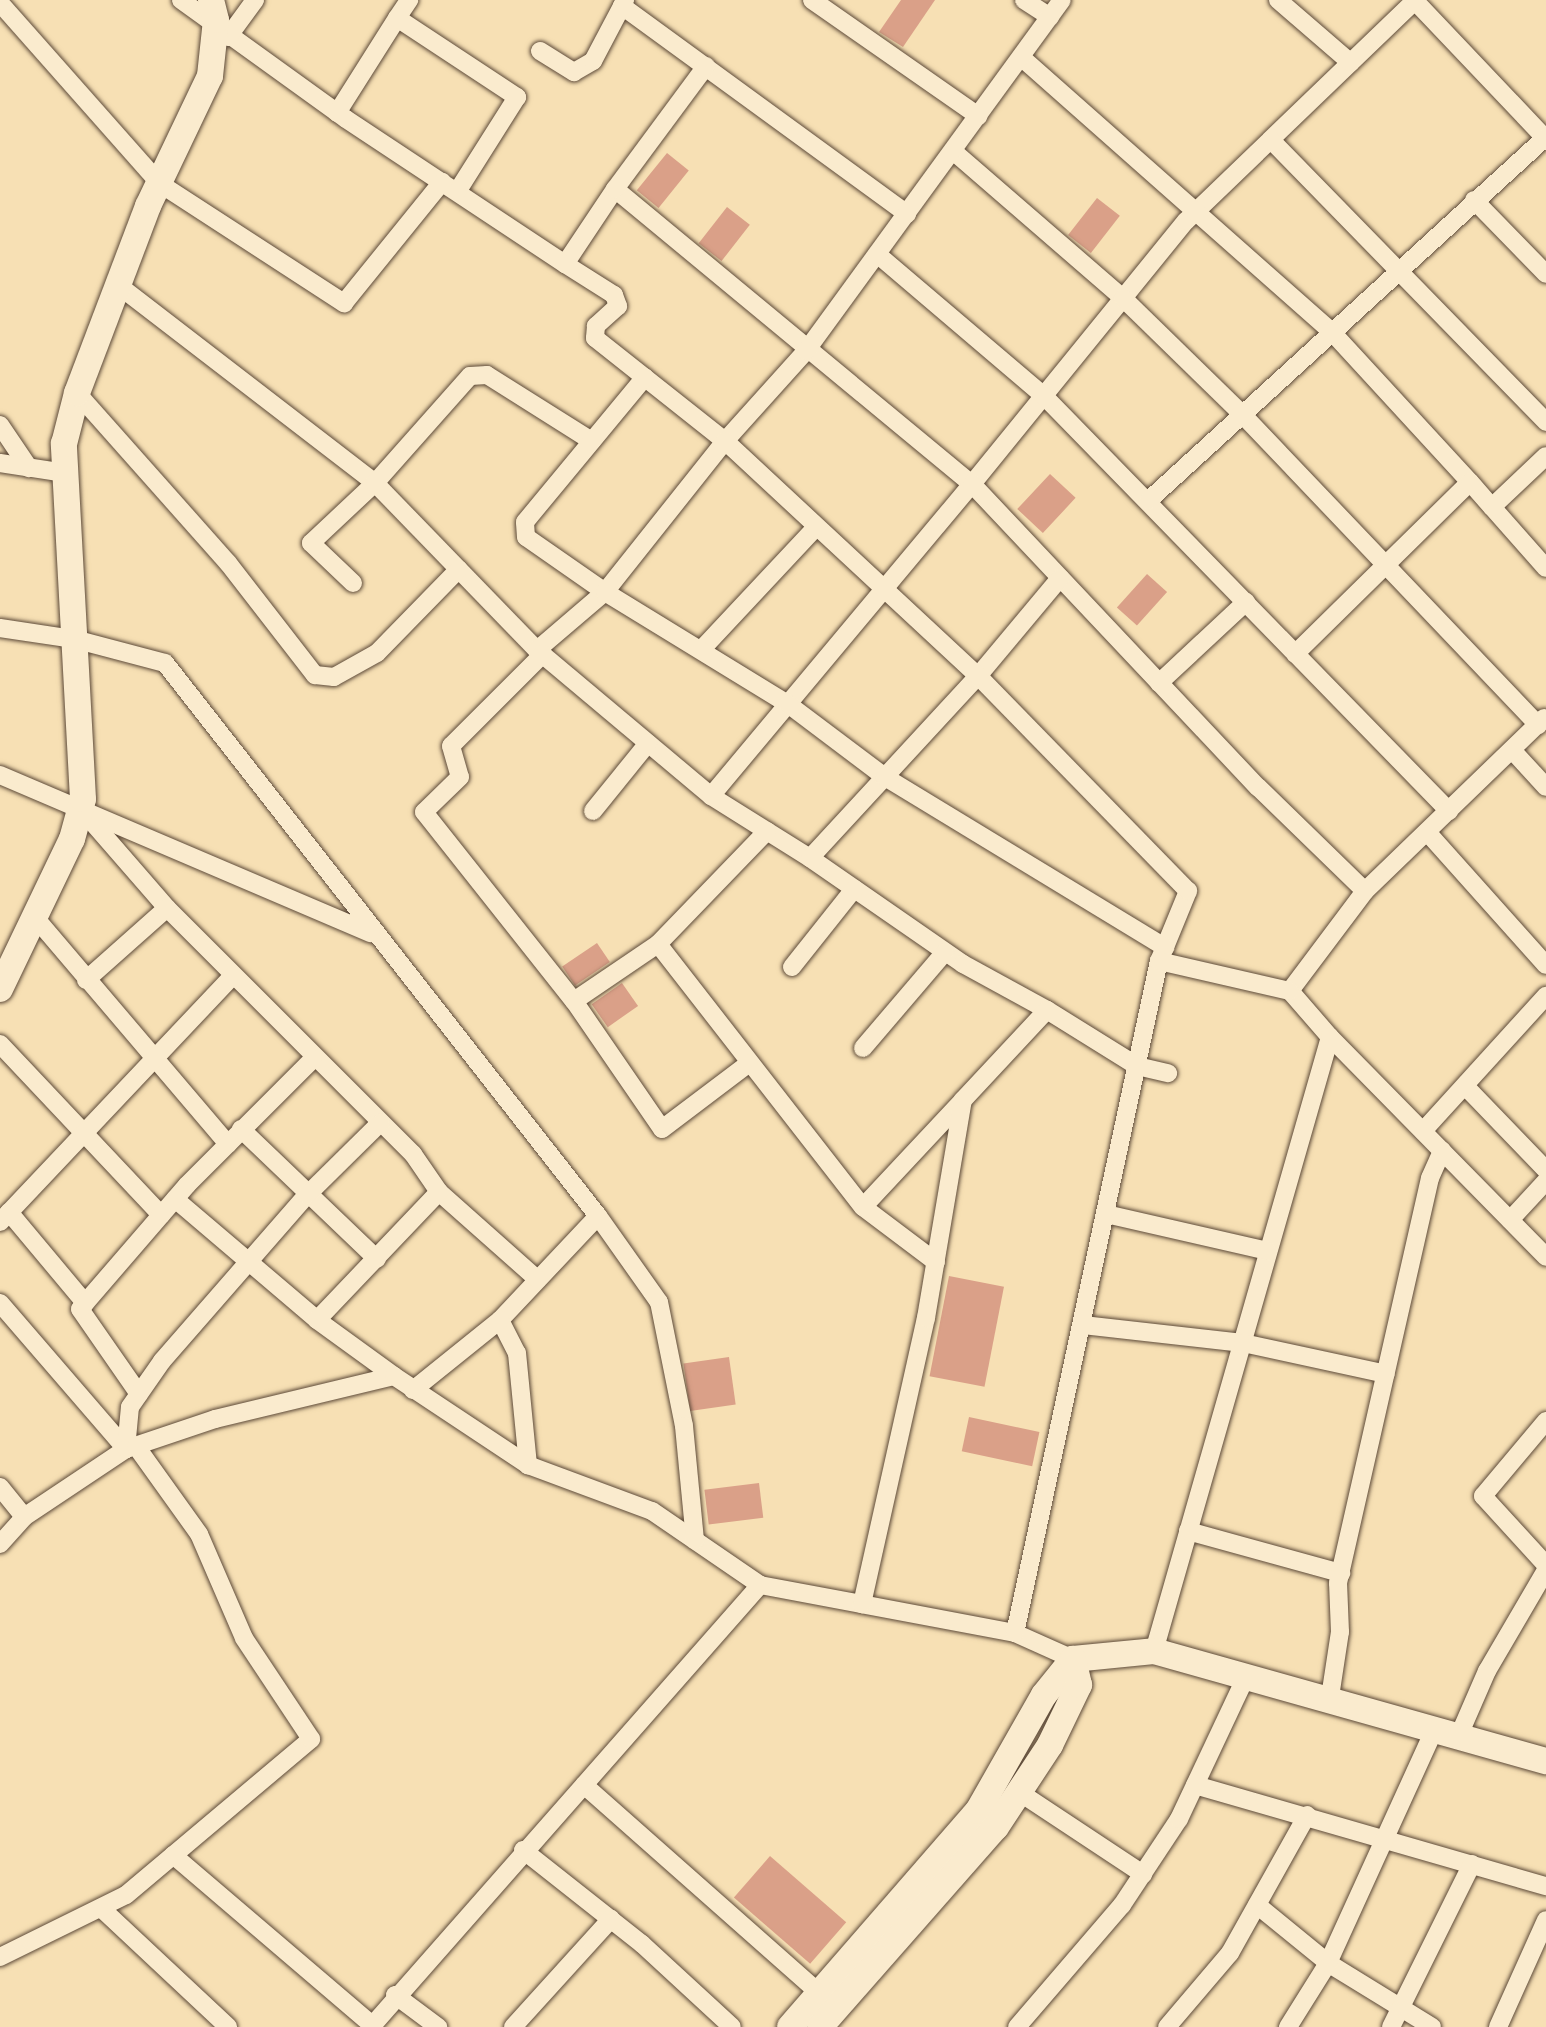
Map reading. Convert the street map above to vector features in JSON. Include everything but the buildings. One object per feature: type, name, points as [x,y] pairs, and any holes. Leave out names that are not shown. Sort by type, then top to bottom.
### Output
[{"type":"street","points":[[181,0],[222,33],[337,113],[614,295],[618,306],[596,326],[595,338],[725,441],[815,528],[886,587],[978,676],[1188,891],[1162,954],[1015,1633]]},
{"type":"street","points":[[211,0],[222,33]]},
{"type":"street","points":[[0,989],[72,839],[80,808],[64,444],[77,393],[159,183],[210,76],[222,33],[255,0]]},
{"type":"street","points":[[337,113],[409,0]]},
{"type":"street","points":[[812,0],[978,116]]},
{"type":"street","points":[[1024,0],[1050,17]]},
{"type":"street","points":[[748,1064],[662,1129],[574,1001],[424,812],[460,777],[451,746],[540,652],[605,592],[725,441],[806,351],[1062,0]]},
{"type":"street","points":[[1278,0],[1351,63]]},
{"type":"street","points":[[711,796],[1195,213],[1415,0],[1546,138],[1399,268],[1148,501]]},
{"type":"street","points":[[0,3],[159,183],[344,303],[450,187],[517,97],[397,18]]},
{"type":"street","points":[[540,51],[574,72],[593,61],[624,3],[907,214]]},
{"type":"street","points":[[1021,57],[1331,331],[1546,568]]},
{"type":"street","points":[[565,264],[615,189],[706,66]]},
{"type":"street","points":[[1271,140],[1546,422]]},
{"type":"street","points":[[953,151],[1123,298],[1241,413],[1385,566],[1542,721],[1365,891],[1290,991]]},
{"type":"street","points":[[615,189],[806,351],[972,484],[1159,683],[1365,891]]},
{"type":"street","points":[[1474,200],[1546,274]]},
{"type":"street","points":[[877,254],[1044,396],[1449,811]]},
{"type":"street","points":[[118,285],[375,483],[540,652],[711,796],[810,858],[945,952],[1137,1066],[1168,1073]]},
{"type":"street","points":[[353,583],[311,543],[375,483],[470,376],[487,375],[592,441]]},
{"type":"street","points":[[645,377],[525,522],[526,537],[605,592],[788,704],[885,777],[1162,954],[1290,991],[1330,1037],[1546,1257]]},
{"type":"street","points":[[77,393],[228,563],[315,675],[334,677],[377,653],[459,569]]},
{"type":"street","points":[[0,425],[29,468]]},
{"type":"street","points":[[1492,507],[1546,456]]},
{"type":"street","points":[[0,463],[65,473]]},
{"type":"street","points":[[1295,654],[1470,482]]},
{"type":"street","points":[[701,650],[815,528]]},
{"type":"street","points":[[810,858],[978,676],[1060,578]]},
{"type":"street","points":[[1159,683],[1246,602]]},
{"type":"street","points":[[0,628],[74,639],[165,663],[373,934],[598,1216],[659,1302],[684,1426],[695,1540]]},
{"type":"street","points":[[593,811],[648,743]]},
{"type":"street","points":[[1512,750],[1546,787]]},
{"type":"street","points":[[0,775],[373,934]]},
{"type":"street","points":[[80,808],[167,908],[313,1059],[413,1154],[439,1192],[538,1280]]},
{"type":"street","points":[[574,1001],[658,944],[767,831]]},
{"type":"street","points":[[1427,832],[1546,965]]},
{"type":"street","points":[[792,967],[854,889]]},
{"type":"street","points":[[86,980],[167,908]]},
{"type":"street","points":[[33,915],[228,1144]]},
{"type":"street","points":[[658,944],[748,1064],[863,1207],[936,1262]]},
{"type":"street","points":[[863,1048],[945,952]]},
{"type":"street","points":[[85,1303],[4,1217],[233,976]]},
{"type":"street","points":[[1423,1131],[1546,996]]},
{"type":"street","points":[[863,1207],[1047,1010]]},
{"type":"street","points":[[1146,1651],[1188,1531],[1330,1037]]},
{"type":"street","points":[[0,1044],[8,1047],[161,1215]]},
{"type":"street","points":[[139,1394],[80,1309],[175,1199],[313,1059]]},
{"type":"street","points":[[1466,1087],[1546,1170]]},
{"type":"street","points":[[862,1604],[936,1262],[963,1100]]},
{"type":"street","points":[[131,1448],[130,1407],[139,1394],[307,1195],[380,1123]]},
{"type":"street","points":[[241,1129],[377,1259]]},
{"type":"street","points":[[1330,1697],[1340,1632],[1341,1573],[1430,1178],[1442,1151]]},
{"type":"street","points":[[1510,1220],[1546,1181]]},
{"type":"street","points":[[317,1320],[439,1192]]},
{"type":"street","points":[[175,1199],[317,1320],[413,1390],[528,1465],[652,1511],[760,1585],[1015,1633],[1073,1659],[1146,1651],[1330,1697],[1460,1733],[1546,1761]]},
{"type":"street","points":[[1106,1214],[1268,1251]]},
{"type":"street","points":[[413,1390],[500,1320],[598,1216]]},
{"type":"street","points":[[0,1303],[131,1448],[199,1534],[244,1638],[311,1739],[126,1895],[0,1957]]},
{"type":"street","points":[[500,1320],[517,1353],[528,1465]]},
{"type":"street","points":[[1083,1325],[1243,1343],[1386,1374]]},
{"type":"street","points":[[0,1544],[24,1517],[131,1448],[215,1419],[394,1376]]},
{"type":"street","points":[[1460,1733],[1487,1671],[1544,1575],[1483,1496],[1546,1421]]},
{"type":"street","points":[[0,1487],[24,1517]]},
{"type":"street","points":[[1188,1531],[1341,1573]]},
{"type":"street","points":[[173,1855],[371,2026],[395,1995],[760,1585]]},
{"type":"street","points":[[1146,1651],[1165,1665],[1546,1777]]},
{"type":"street","points":[[820,2027],[996,1827],[1050,1745],[1079,1685],[1073,1659]]},
{"type":"street","points":[[790,2027],[978,1811],[1044,1695],[1073,1659]]},
{"type":"street","points":[[1017,2027],[1122,1905],[1143,1874],[1195,1785],[1241,1687]]},
{"type":"street","points":[[1288,2027],[1328,1963],[1388,1839],[1429,1741]]},
{"type":"street","points":[[584,1785],[819,1993]]},
{"type":"street","points":[[1195,1785],[1546,1886]]},
{"type":"street","points":[[1019,1792],[1143,1874]]},
{"type":"street","points":[[1167,2027],[1230,1953],[1307,1815]]},
{"type":"street","points":[[523,1850],[611,1919],[732,2027]]},
{"type":"street","points":[[1391,2027],[1472,1864]]},
{"type":"street","points":[[1257,1905],[1328,1963],[1404,2006],[1432,2027]]},
{"type":"street","points":[[101,1908],[228,2027]]},
{"type":"street","points":[[513,2027],[611,1919]]},
{"type":"street","points":[[1498,2027],[1546,1920]]},
{"type":"street","points":[[395,1995],[438,2027]]}]
